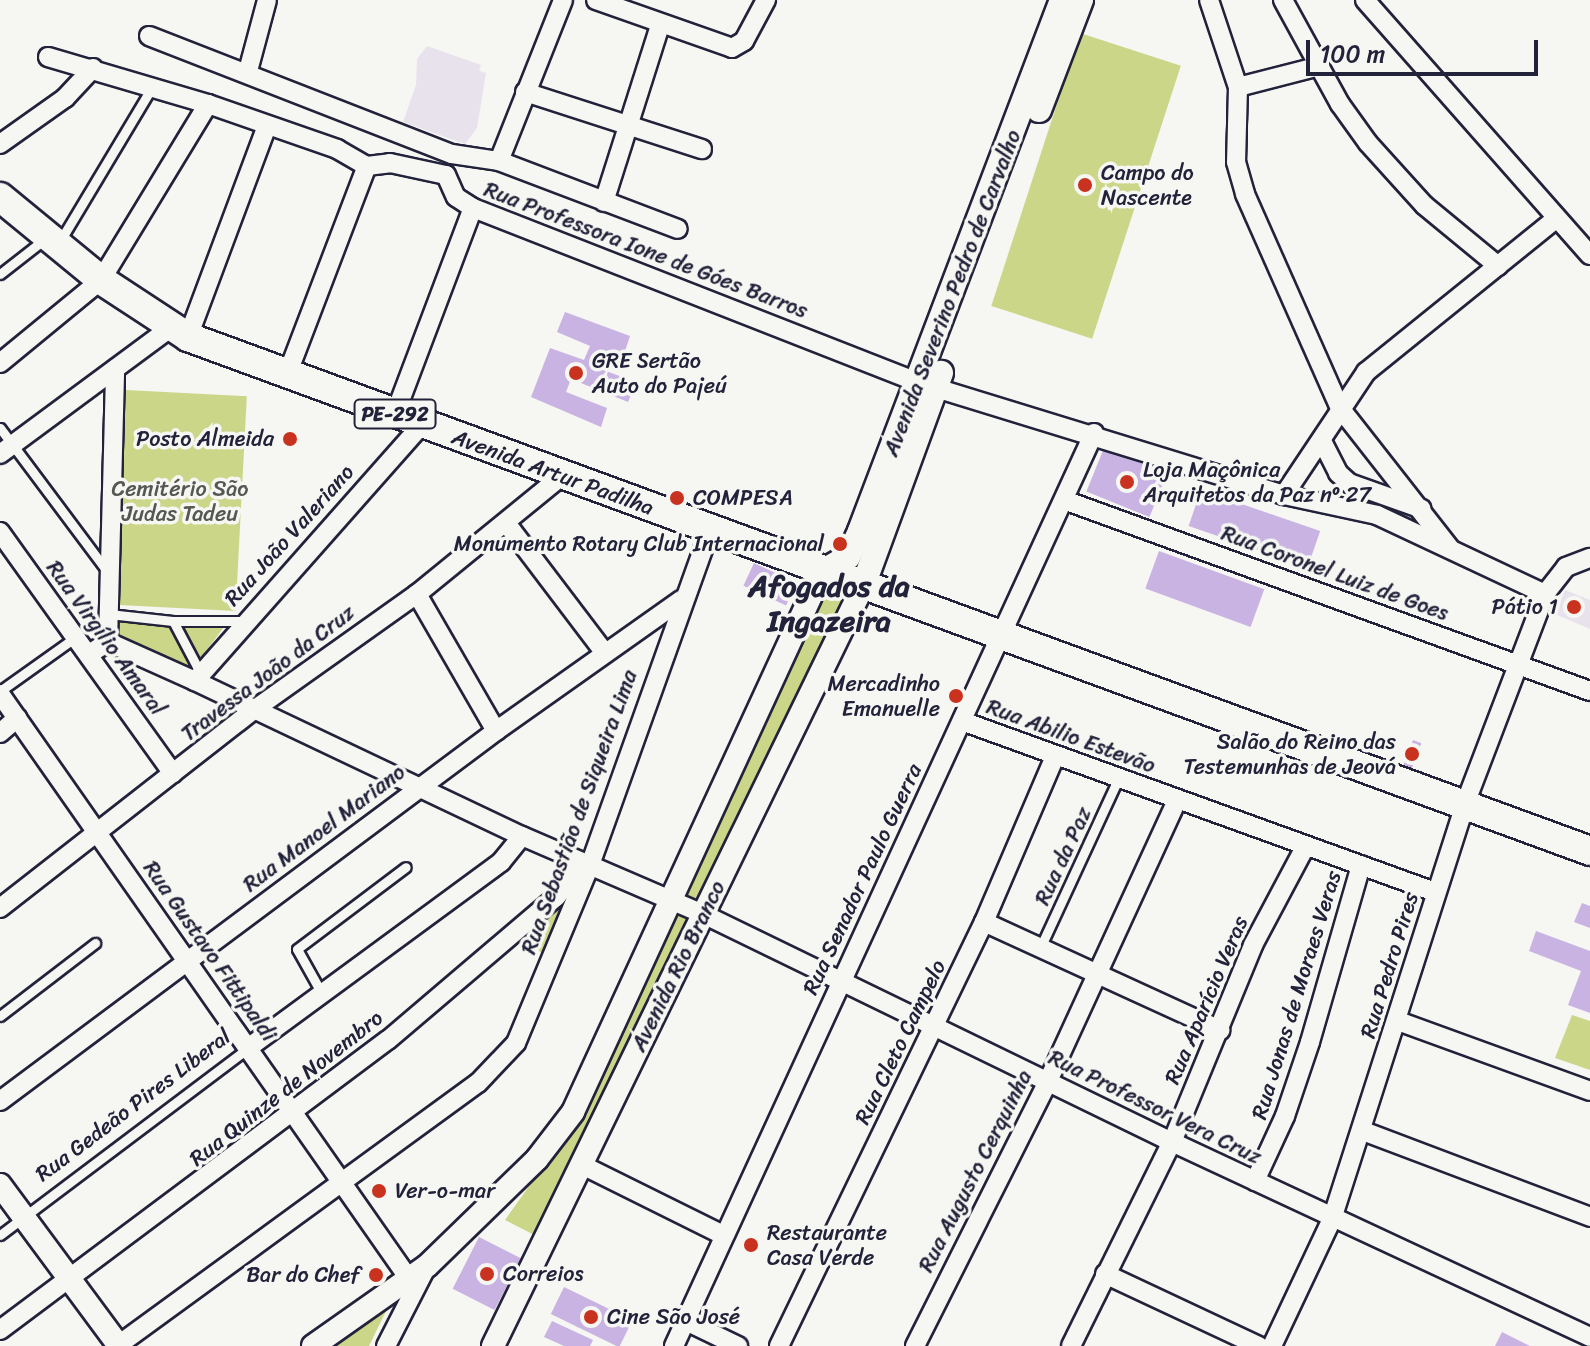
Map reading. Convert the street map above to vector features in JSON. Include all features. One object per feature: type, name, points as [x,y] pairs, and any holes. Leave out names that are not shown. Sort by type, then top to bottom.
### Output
[{"type":"main road","name":"Avenida Severino Pedro de Carvalho","points":[[863,586],[931,377],[1062,0]]},
{"type":"main road","name":"Avenida Severino Pedro de Carvalho","points":[[953,316],[1081,0]]},
{"type":"main road","name":"Avenida Artur Padilha","points":[[0,197],[101,280],[179,332],[287,375],[822,572],[1590,851]]},
{"type":"main road","name":"Avenida Severino Pedro de Carvalho","points":[[822,572],[843,561],[853,546],[931,377]]},
{"type":"street","points":[[248,71],[267,0]]},
{"type":"street","points":[[499,161],[563,0]]},
{"type":"street","points":[[596,0],[724,48],[739,46],[766,0]]},
{"type":"street","points":[[1209,0],[1238,87],[1238,176],[1340,408],[1454,552]]},
{"type":"street","points":[[1283,0],[1368,143],[1414,194],[1498,266]]},
{"type":"street","points":[[1365,0],[1590,255]]},
{"type":"street","points":[[604,202],[660,25]]},
{"type":"street","points":[[149,36],[248,71],[452,154],[499,161],[678,229]]},
{"type":"street","points":[[48,57],[208,104],[337,149],[367,166],[390,163],[446,175],[452,154]]},
{"type":"street","points":[[1238,87],[1320,66]]},
{"type":"street","points":[[0,144],[65,98],[93,68]]},
{"type":"street","points":[[525,92],[702,149]]},
{"type":"street","points":[[0,363],[101,280],[208,104]]},
{"type":"street","points":[[6,450],[115,369],[179,332],[267,126]]},
{"type":"street","points":[[287,375],[367,166]]},
{"type":"street","name":"Rua Professora Ione de Góes Barros","points":[[446,175],[456,197],[473,208],[931,377],[1094,433],[1284,495],[1377,515],[1545,594]]},
{"type":"street","points":[[395,414],[473,208]]},
{"type":"street","points":[[1284,495],[1366,372],[1557,218]]},
{"type":"street","points":[[89,654],[108,642],[107,571],[115,369]]},
{"type":"street","name":"Rua João Valeriano","points":[[198,678],[243,621],[422,424]]},
{"type":"street","name":"Rua Senador Paulo Guerra","points":[[674,1346],[1094,433]]},
{"type":"street","points":[[1322,441],[1349,483],[1422,509]]},
{"type":"street","name":"Travessa João da Cruz","points":[[0,908],[255,709],[417,594],[507,524],[563,475]]},
{"type":"street","name":"Rua Coronel Luiz de Goes","points":[[1064,500],[1590,691]]},
{"type":"street","points":[[507,524],[605,653]]},
{"type":"street","name":"Rua Sebastião de Siqueira Lima","points":[[118,1346],[344,1185],[478,1083],[516,1043],[710,530]]},
{"type":"street","name":"Rua Virgílio Amaral","points":[[0,532],[173,774]]},
{"type":"street","points":[[1545,594],[1566,567],[1590,558]]},
{"type":"street","name":"Avenida Rio Branco","points":[[313,1346],[407,1276],[427,1266],[537,1159],[573,1112],[822,572]]},
{"type":"street","name":"Avenida Rio Branco","points":[[493,1346],[863,586]]},
{"type":"street","points":[[417,594],[496,731]]},
{"type":"street","name":"Rua Pedro Pires","points":[[1272,1346],[1332,1219],[1398,1021],[1435,892],[1545,594]]},
{"type":"street","name":"Rua Manoel Mariano","points":[[0,1101],[421,786],[681,600]]},
{"type":"street","name":"Rua Professor Vera Cruz","points":[[108,642],[198,678],[255,709],[522,836],[703,914],[841,984],[1332,1219],[1590,1337]]},
{"type":"street","name":"Rua Gustavo Fittipaldi","points":[[0,692],[407,1276]]},
{"type":"street","points":[[0,733],[17,718]]},
{"type":"street","name":"Rua Abilio Estevão","points":[[962,721],[1435,892]]},
{"type":"street","name":"Rua Cleto Campelo","points":[[779,1346],[984,922],[1055,756]]},
{"type":"street","name":"Rua Augusto Cerquinha","points":[[915,1346],[1048,1081],[1177,800]]},
{"type":"street","name":"Rua Gedeão Pires Liberal","points":[[248,1048],[490,871],[522,836]]},
{"type":"street","name":"Rua Aparício Veras","points":[[1071,1346],[1172,1142],[1253,945],[1305,847]]},
{"type":"street","name":"Rua Quinze de Novembro","points":[[0,1330],[294,1114],[516,933],[586,864]]},
{"type":"street","name":"Rua Jonas de Moraes Veras","points":[[1255,1181],[1305,1057],[1361,865]]},
{"type":"street","points":[[984,922],[1220,1030]]},
{"type":"street","points":[[1398,1021],[1590,1091]]},
{"type":"street","points":[[1363,1131],[1590,1217]]},
{"type":"street","points":[[580,1164],[723,1235]]},
{"type":"street","points":[[0,1185],[118,1346]]},
{"type":"street","points":[[386,1346],[427,1266]]},
{"type":"street","points":[[1105,1274],[1259,1346]]},
{"type":"street","points":[[686,1321],[738,1346]]},
{"type":"lane","points":[[0,274],[53,240],[152,87]]},
{"type":"lane","points":[[0,428],[6,450],[107,571]]},
{"type":"lane","points":[[108,614],[173,621],[243,621]]},
{"type":"lane","points":[[173,621],[198,678]]},
{"type":"lane","points":[[0,692],[77,636]]},
{"type":"lane","name":"Rua da Paz","points":[[1040,948],[1118,779]]},
{"type":"lane","points":[[321,992],[297,949],[406,867]]},
{"type":"lane","points":[[0,1016],[95,943]]},
{"type":"lane","name":"Rua Gedeão Pires Liberal","points":[[0,1235],[248,1048]]},
{"type":"shaded area","points":[[427,46],[481,65],[479,71],[486,73],[477,128],[465,144],[403,122],[416,85],[417,59]]},
{"type":"shaded area","name":"Pátio 1","points":[[1565,590],[1590,600],[1590,629],[1555,614]]},
{"type":"green space","name":"Campo do Nascente","points":[[1080,33],[1181,66],[1092,339],[991,306]]},
{"type":"green space","name":"Cemitério São Judas Tadeu","points":[[126,390],[247,396],[236,611],[115,605]]},
{"type":"green space","points":[[824,584],[849,593],[845,605],[538,1237],[505,1220],[588,1103]]},
{"type":"green space","points":[[113,620],[167,626],[224,627],[191,671],[113,638]]},
{"type":"green space","points":[[570,897],[545,958],[526,934]]},
{"type":"green space","points":[[1572,1015],[1590,1021],[1590,1070],[1555,1058]]},
{"type":"green space","points":[[390,1303],[369,1346],[331,1346]]},
{"type":"building","name":"GRE Sertão Auto do Pajeú","points":[[565,312],[630,336],[623,357],[602,350],[595,367],[636,382],[628,402],[571,379],[566,392],[607,408],[601,427],[531,397],[550,348],[584,360],[590,346],[557,332]]},
{"type":"building","name":"Loja Maçônica Arquitetos da Paz nº 27","points":[[1104,448],[1167,473],[1149,517],[1086,492]]},
{"type":"building","points":[[1201,490],[1320,531],[1308,567],[1189,526]]},
{"type":"building","points":[[1159,551],[1264,589],[1251,627],[1145,589]]},
{"type":"building","points":[[754,563],[797,583],[786,606],[743,586]]},
{"type":"building","name":"Salão do Reino das Testemunhas de Jeová","points":[[1413,740],[1421,743],[1412,768],[1403,765]]},
{"type":"building","points":[[1582,903],[1590,906],[1590,928],[1574,922]]},
{"type":"building","points":[[1536,931],[1590,951],[1590,1013],[1568,1005],[1581,971],[1529,951]]},
{"type":"building","name":"Correios","points":[[479,1237],[521,1258],[495,1310],[453,1289]]},
{"type":"building","name":"Cine São José","points":[[564,1287],[632,1320],[620,1346],[617,1346],[551,1314]]},
{"type":"building","points":[[552,1321],[593,1340],[590,1346],[564,1346],[544,1337]]},
{"type":"building","points":[[1502,1332],[1530,1346],[1495,1346]]},
{"type":"place","name":"Campo do Nascente","points":[[1085,185]]},
{"type":"place","name":"GRE Sertão Auto do Pajeú","points":[[576,373]]},
{"type":"place","name":"Posto Almeida","points":[[290,439]]},
{"type":"place","name":"Loja Maçônica Arquitetos da Paz nº 27","points":[[1127,482]]},
{"type":"place","name":"COMPESA","points":[[677,498]]},
{"type":"place","name":"Monumento Rotary Club Internacional","points":[[840,544]]},
{"type":"place","name":"Pátio 1","points":[[1574,607]]},
{"type":"place","name":"Mercadinho Emanuelle","points":[[956,696]]},
{"type":"place","name":"Salão do Reino das Testemunhas de Jeová","points":[[1412,754]]},
{"type":"place","name":"Ver-o-mar","points":[[379,1191]]},
{"type":"place","name":"Restaurante Casa Verde","points":[[751,1245]]},
{"type":"place","name":"Correios","points":[[487,1274]]},
{"type":"place","name":"Bar do Chef","points":[[376,1275]]},
{"type":"place","name":"Cine São José","points":[[591,1317]]},
{"type":"district","name":"Afogados da Ingazeira","points":[[829,603]]}]
